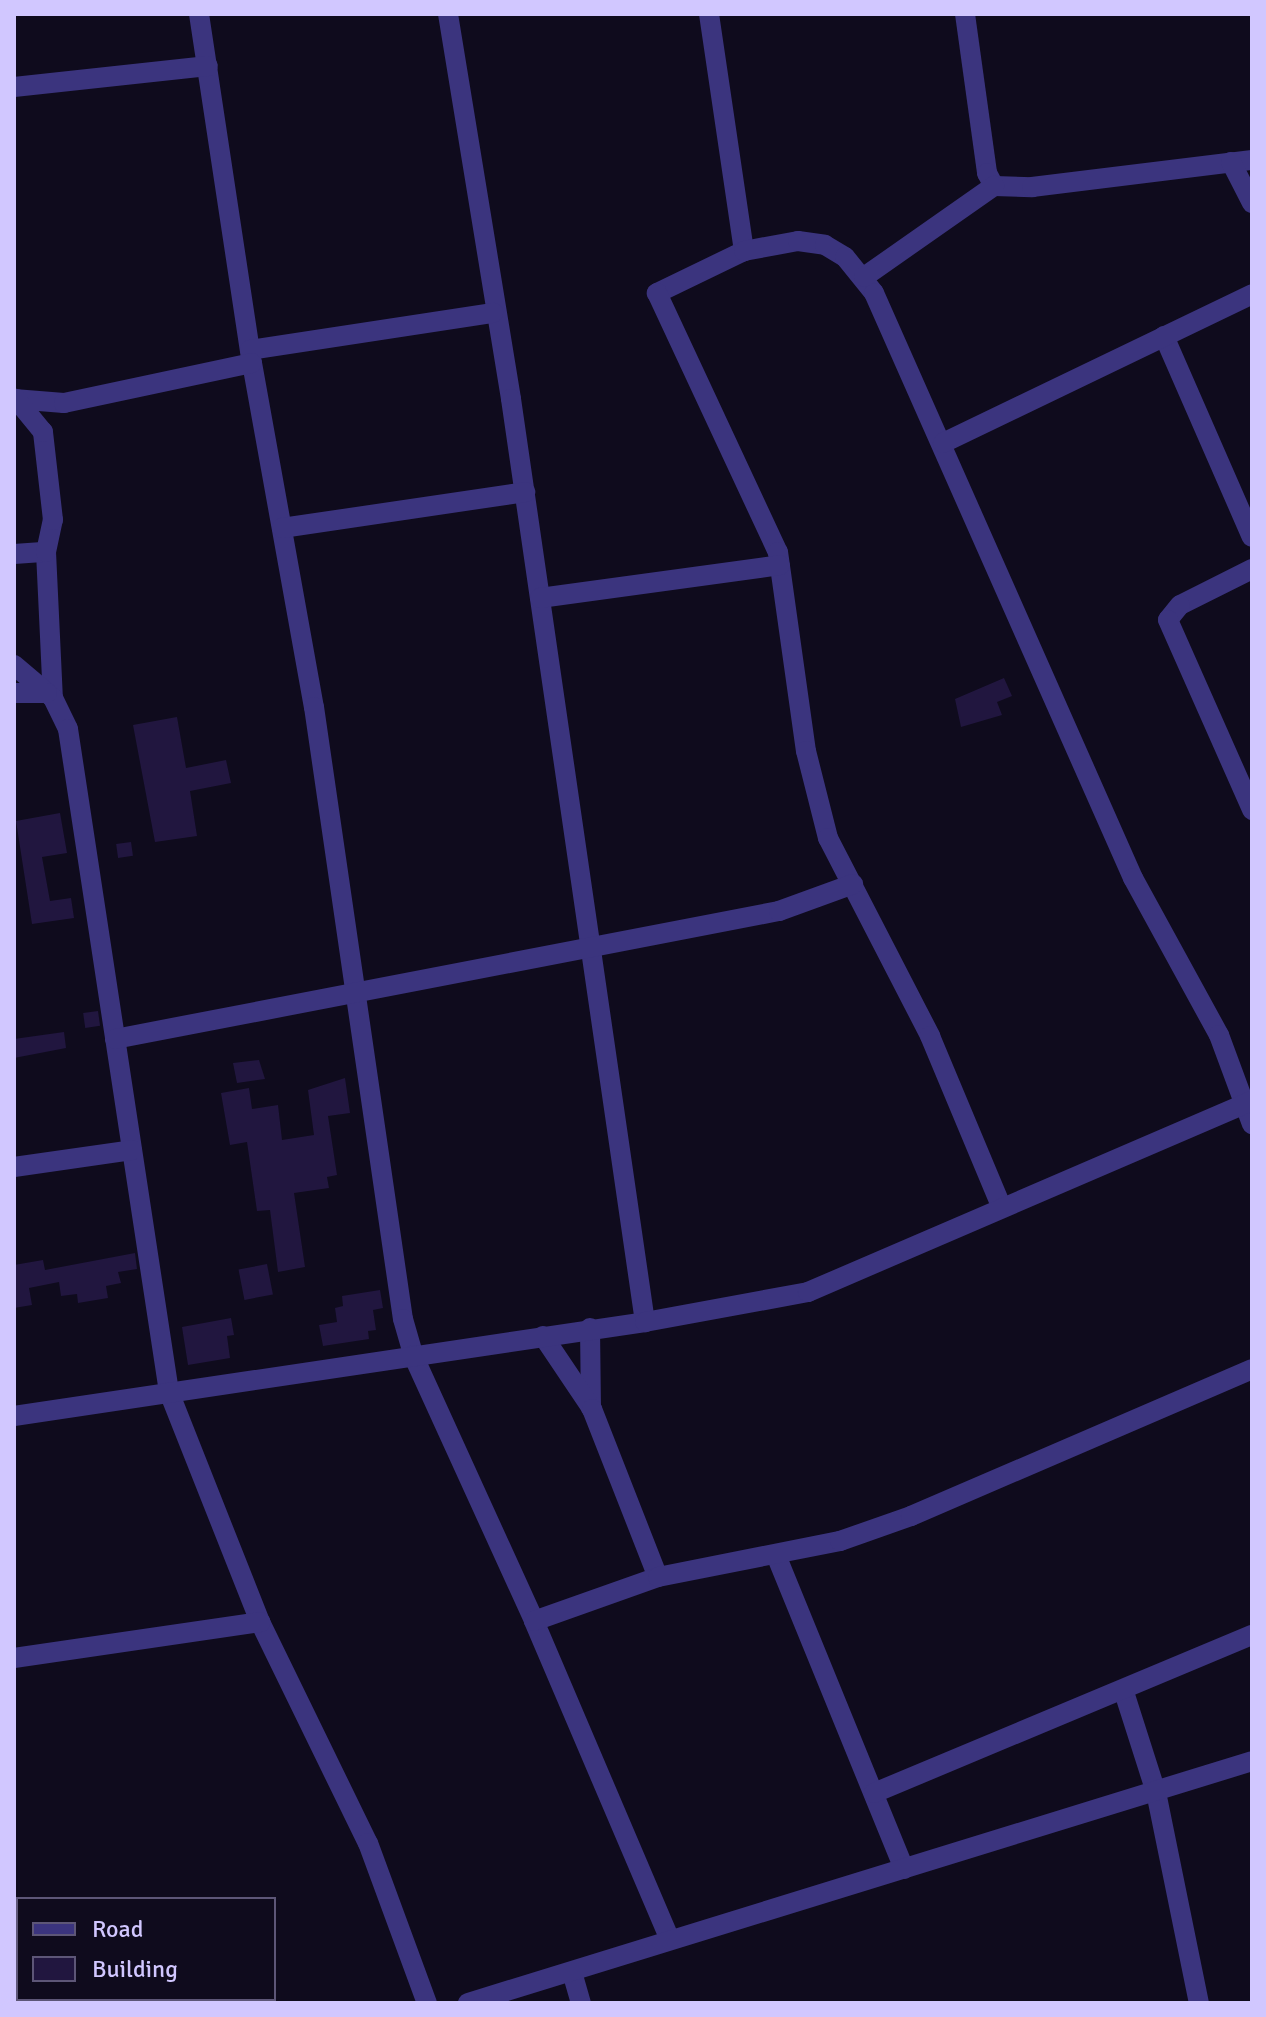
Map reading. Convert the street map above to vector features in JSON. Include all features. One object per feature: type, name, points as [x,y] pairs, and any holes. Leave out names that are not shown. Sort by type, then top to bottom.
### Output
[{"type":"street","points":[[199,14],[251,356],[358,995],[399,1298],[413,1355],[534,1621],[669,1937]]},
{"type":"street","points":[[448,14],[493,313],[525,492],[645,1322]]},
{"type":"street","points":[[709,14],[744,251]]},
{"type":"street","points":[[965,14],[987,173],[994,186]]},
{"type":"street","points":[[14,87],[208,66]]},
{"type":"street","points":[[864,277],[994,186],[1032,187],[1242,161],[1252,203]]},
{"type":"street","points":[[14,1416],[645,1322],[808,1292],[1002,1208],[1249,1110],[1219,1035],[1133,878],[890,322],[864,277],[825,245],[798,241],[744,251],[657,293],[780,565],[815,801],[930,1036],[1002,1208]]},
{"type":"street","points":[[943,443],[1252,294]]},
{"type":"street","points":[[15,399],[64,403],[251,356],[493,313]]},
{"type":"street","points":[[1164,336],[1252,537]]},
{"type":"street","points":[[15,399],[43,432],[53,520],[46,552],[50,696]]},
{"type":"street","points":[[43,432],[64,403]]},
{"type":"street","points":[[282,528],[525,492]]},
{"type":"street","points":[[14,554],[46,552]]},
{"type":"street","points":[[540,598],[780,565]]},
{"type":"street","points":[[1252,569],[1180,605],[1168,620],[1252,810]]},
{"type":"street","points":[[14,665],[50,696],[68,729],[169,1392],[260,1622],[368,1843],[427,2003]]},
{"type":"street","points":[[14,693],[50,696]]},
{"type":"street","points":[[115,1039],[358,995],[790,908],[853,884]]},
{"type":"street","points":[[14,1167],[132,1150]]},
{"type":"street","points":[[590,1328],[592,1409]]},
{"type":"street","points":[[543,1336],[592,1409],[658,1577]]},
{"type":"street","points":[[534,1621],[658,1577],[776,1555],[911,1516],[1252,1369]]},
{"type":"street","points":[[776,1555],[904,1869]]},
{"type":"street","points":[[14,1658],[260,1622]]},
{"type":"street","points":[[874,1793],[1124,1692],[1252,1635]]},
{"type":"street","points":[[1124,1692],[1156,1792],[1199,2003]]},
{"type":"street","points":[[468,2003],[572,1972],[669,1937],[904,1869],[1252,1761]]},
{"type":"street","points":[[572,1972],[581,2003]]},
{"type":"building","points":[[1004,678],[1012,696],[997,702],[1002,715],[961,727],[955,699]]},
{"type":"building","points":[[177,717],[186,768],[226,760],[231,783],[190,791],[197,836],[155,842],[133,725]]},
{"type":"building","points":[[60,813],[67,853],[42,857],[50,901],[71,898],[74,918],[32,924],[16,821]]},
{"type":"building","points":[[131,842],[133,856],[118,858],[116,844]]},
{"type":"building","points":[[98,1011],[100,1026],[85,1028],[83,1013]]},
{"type":"building","points":[[64,1032],[66,1048],[14,1058],[14,1039]]},
{"type":"building","points":[[259,1060],[265,1079],[237,1083],[233,1063]]},
{"type":"building","points":[[345,1078],[350,1113],[328,1116],[337,1175],[327,1177],[329,1188],[294,1193],[305,1267],[278,1272],[270,1210],[257,1211],[247,1142],[230,1145],[221,1093],[249,1088],[252,1109],[278,1105],[282,1140],[314,1135],[308,1090]]},
{"type":"building","points":[[135,1253],[137,1269],[118,1272],[121,1283],[106,1286],[108,1298],[78,1303],[77,1294],[61,1296],[59,1282],[29,1288],[32,1305],[14,1308],[14,1265],[43,1260],[45,1270]]},
{"type":"building","points":[[267,1264],[273,1294],[244,1300],[239,1270]]},
{"type":"building","points":[[380,1290],[383,1308],[373,1310],[376,1330],[368,1331],[369,1339],[323,1346],[319,1325],[337,1322],[335,1308],[343,1306],[342,1296]]},
{"type":"building","points":[[231,1318],[234,1335],[227,1336],[230,1358],[188,1365],[182,1327]]}]
